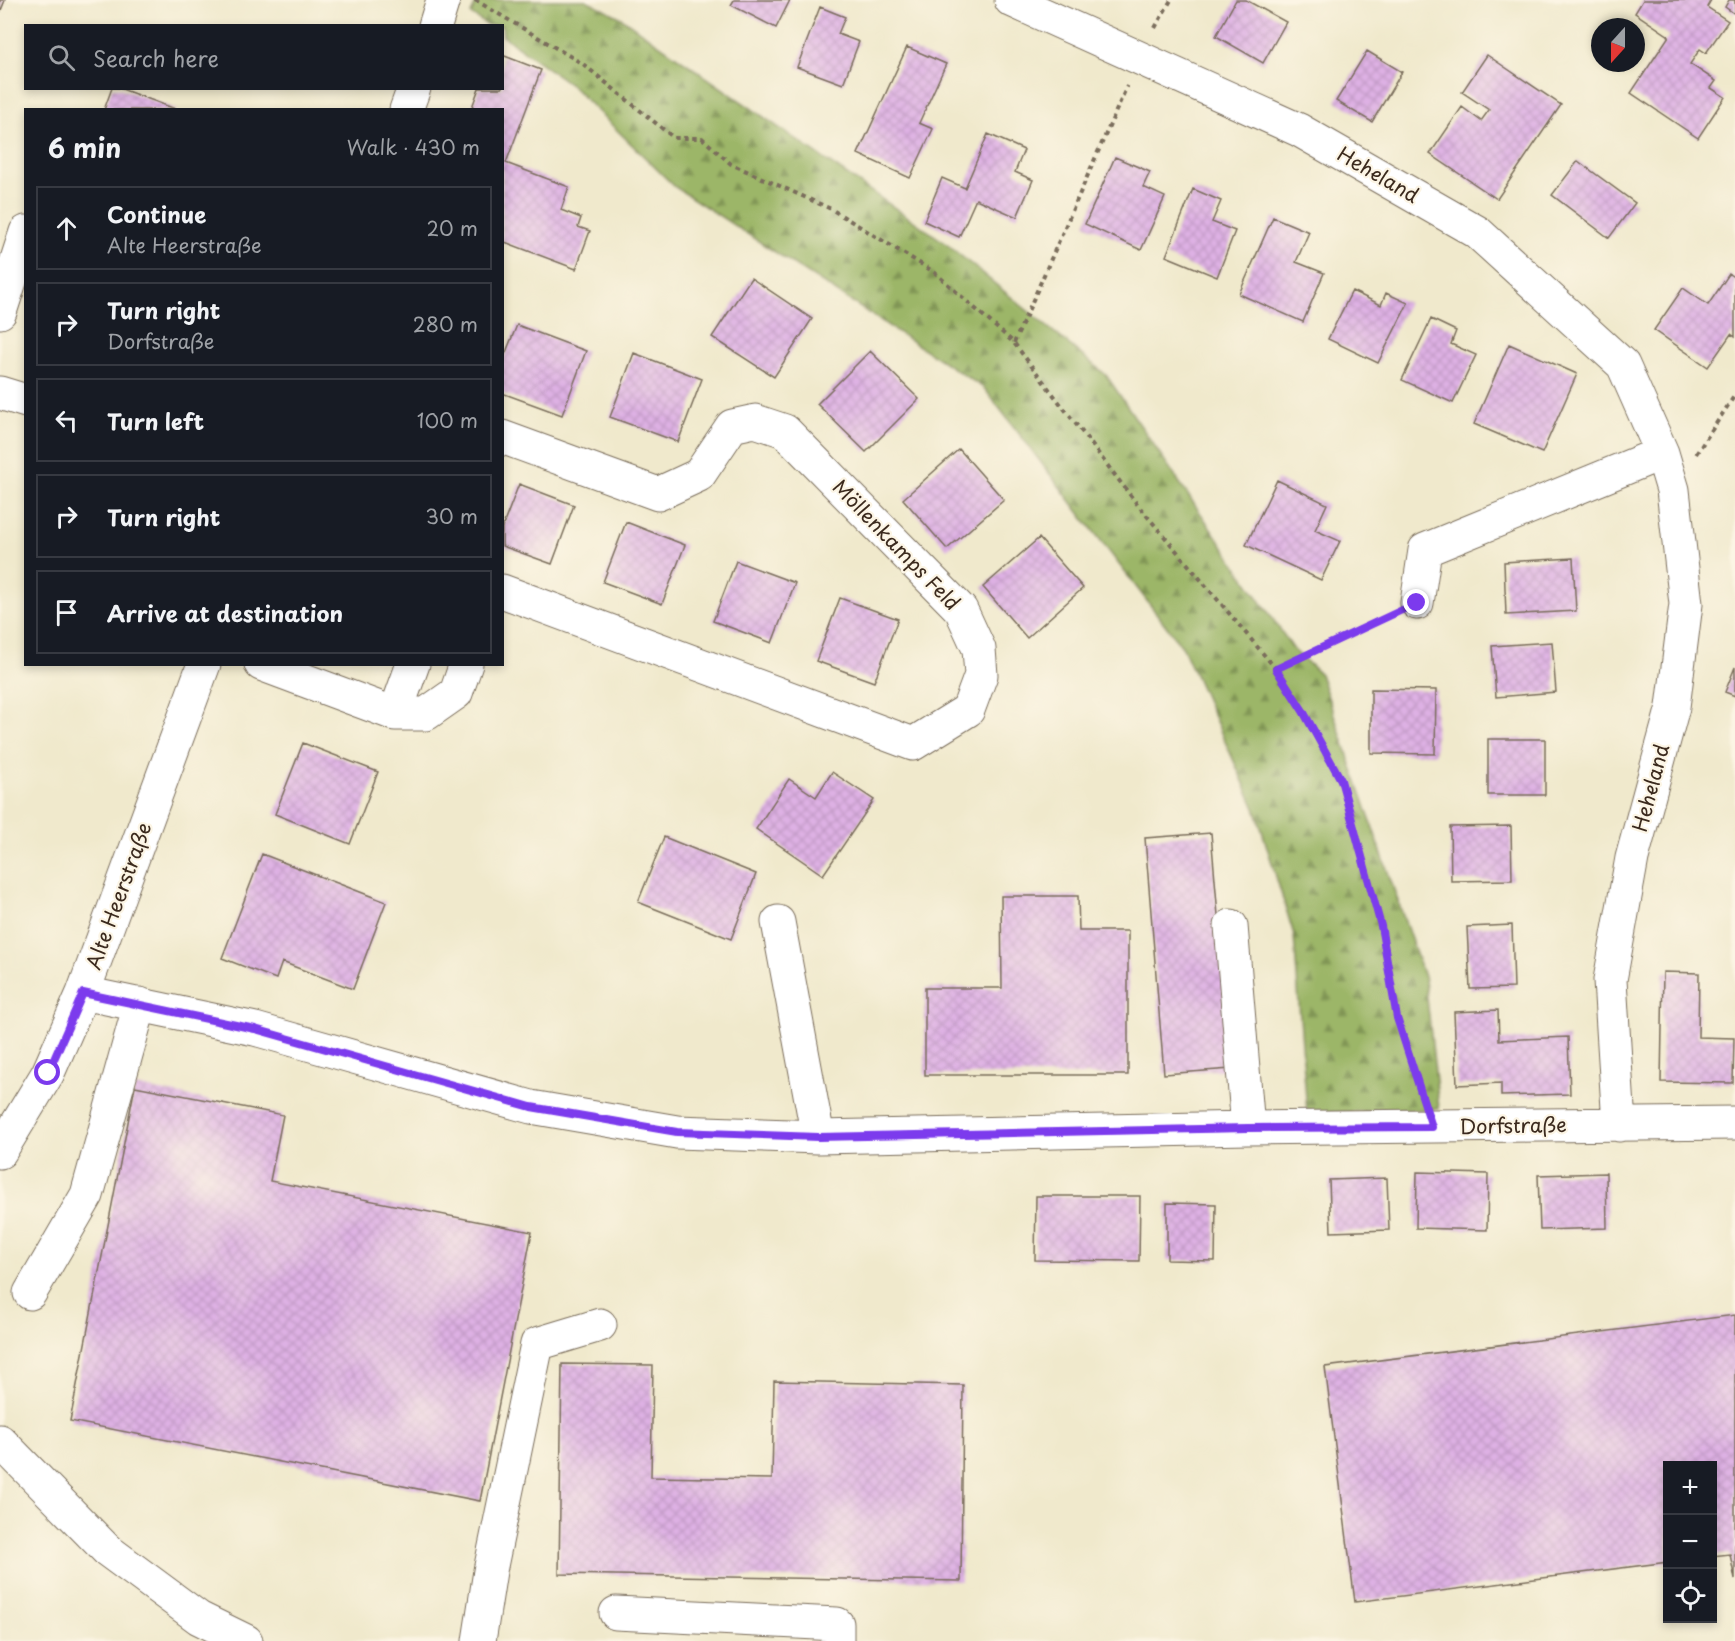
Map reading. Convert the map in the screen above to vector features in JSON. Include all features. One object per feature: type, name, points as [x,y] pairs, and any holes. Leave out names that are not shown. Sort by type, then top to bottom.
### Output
[{"type":"street","points":[[436,24],[443,0]]},
{"type":"street","name":"Heheland","points":[[1011,0],[1299,130],[1477,232],[1623,365],[1662,453],[1673,490],[1686,604],[1673,707],[1632,858],[1610,980],[1619,1125]]},
{"type":"street","points":[[407,108],[413,90]]},
{"type":"street","points":[[0,312],[24,238]]},
{"type":"street","points":[[0,393],[24,400]]},
{"type":"street","name":"Möllenkamps Feld","points":[[504,438],[658,494],[699,475],[732,426],[755,421],[785,431],[961,610],[979,649],[981,675],[968,710],[913,744],[504,592]]},
{"type":"street","points":[[1417,603],[1425,550],[1662,453]]},
{"type":"street","name":"Alte Heerstraße","points":[[0,1152],[48,1073],[83,993],[203,666]]},
{"type":"street","points":[[266,666],[395,714],[426,714],[456,693],[465,666]]},
{"type":"street","points":[[395,714],[412,666]]},
{"type":"street","points":[[778,922],[818,1137]]},
{"type":"street","points":[[1231,926],[1248,1128]]},
{"type":"street","name":"Dorfstraße","points":[[83,993],[255,1029],[531,1107],[677,1132],[818,1137],[1248,1128],[1735,1123]]},
{"type":"street","points":[[30,1293],[87,1196],[140,1004]]},
{"type":"street","points":[[478,1641],[490,1571],[537,1344],[600,1325]]},
{"type":"street","points":[[4,1452],[107,1550],[199,1617],[246,1641]]},
{"type":"street","points":[[616,1613],[837,1624],[837,1641]]},
{"type":"path","points":[[475,0],[583,64],[674,138],[702,138],[731,164],[831,209],[933,272],[1014,343],[1137,504],[1276,669],[1303,711],[1341,780],[1381,926],[1397,1018],[1432,1127]]},
{"type":"path","points":[[1014,343],[1139,58]]},
{"type":"path","points":[[1673,490],[1735,395]]},
{"type":"path","points":[[1276,669],[1417,603]]},
{"type":"green space","points":[[477,0],[586,0],[618,16],[944,242],[1106,375],[1294,650],[1320,674],[1425,980],[1439,1109],[1307,1113],[1294,935],[1255,808],[1183,648],[984,388],[675,187],[570,84],[504,37],[504,24],[486,24],[471,14]]},
{"type":"building","points":[[0,0],[5,0],[0,13]]},
{"type":"building","points":[[734,0],[790,0],[776,28],[731,5]]},
{"type":"building","points":[[1236,0],[1246,0],[1286,22],[1263,63],[1216,36]]},
{"type":"building","points":[[1643,0],[1711,0],[1707,7],[1728,21],[1706,53],[1700,49],[1690,64],[1716,81],[1711,88],[1725,97],[1698,138],[1631,93],[1669,36],[1635,13]]},
{"type":"building","points":[[1729,0],[1735,0],[1735,14],[1725,7]]},
{"type":"building","points":[[820,7],[845,17],[838,34],[859,42],[843,84],[797,67]]},
{"type":"building","points":[[907,47],[946,64],[919,123],[933,129],[910,178],[858,154]]},
{"type":"building","points":[[1367,51],[1402,72],[1372,122],[1336,101]]},
{"type":"building","points":[[1487,55],[1561,105],[1497,199],[1430,154],[1462,107],[1481,121],[1489,110],[1462,92]]},
{"type":"building","points":[[504,56],[541,70],[506,163],[569,187],[561,210],[581,218],[578,227],[590,231],[576,269],[504,242],[504,108],[472,108],[478,90],[504,90]]},
{"type":"building","points":[[111,90],[124,90],[173,108],[105,108]]},
{"type":"building","points":[[988,134],[1024,150],[1015,172],[1033,180],[1017,217],[976,199],[959,237],[924,221],[942,178],[965,188]]},
{"type":"building","points":[[1115,157],[1150,172],[1143,187],[1165,197],[1141,250],[1085,224]]},
{"type":"building","points":[[1578,161],[1635,203],[1609,238],[1552,195]]},
{"type":"building","points":[[1193,189],[1221,201],[1212,222],[1235,231],[1217,277],[1166,256]]},
{"type":"building","points":[[1273,217],[1309,232],[1296,262],[1324,273],[1303,322],[1239,294]]},
{"type":"building","points":[[1729,274],[1735,278],[1735,337],[1731,334],[1708,367],[1654,330],[1683,288],[1708,305]]},
{"type":"building","points":[[751,278],[812,319],[774,377],[712,337]]},
{"type":"building","points":[[1352,291],[1381,305],[1386,293],[1408,303],[1378,363],[1328,339]]},
{"type":"building","points":[[1431,319],[1456,331],[1451,344],[1476,355],[1453,403],[1402,380]]},
{"type":"building","points":[[517,325],[586,351],[562,415],[504,394],[504,357]]},
{"type":"building","points":[[1509,344],[1577,374],[1542,453],[1474,424]]},
{"type":"building","points":[[870,351],[919,399],[866,452],[817,404]]},
{"type":"building","points":[[634,353],[702,379],[678,442],[610,417]]},
{"type":"building","points":[[959,449],[1004,500],[947,549],[903,499]]},
{"type":"building","points":[[1277,480],[1327,504],[1315,530],[1340,541],[1321,580],[1246,545]]},
{"type":"building","points":[[519,484],[574,505],[552,564],[504,547],[504,523]]},
{"type":"building","points":[[626,522],[685,545],[662,604],[603,582]]},
{"type":"building","points":[[1039,538],[1083,588],[1027,638],[983,587]]},
{"type":"building","points":[[1573,558],[1576,611],[1506,615],[1504,562]]},
{"type":"building","points":[[736,561],[795,583],[772,643],[713,621]]},
{"type":"building","points":[[840,598],[898,619],[874,682],[816,661]]},
{"type":"building","points":[[1552,642],[1556,692],[1496,697],[1492,646]]},
{"type":"building","points":[[1735,667],[1735,696],[1725,692]]},
{"type":"building","points":[[1371,689],[1436,690],[1435,754],[1371,753]]},
{"type":"building","points":[[1488,739],[1545,739],[1545,795],[1488,795]]},
{"type":"building","points":[[303,743],[378,772],[350,844],[275,814]]},
{"type":"building","points":[[832,772],[874,800],[823,875],[756,829],[789,779],[816,797]]},
{"type":"building","points":[[1511,826],[1512,880],[1451,881],[1450,827]]},
{"type":"building","points":[[1211,833],[1231,1069],[1164,1074],[1145,838]]},
{"type":"building","points":[[664,837],[756,874],[731,939],[638,902]]},
{"type":"building","points":[[262,854],[386,902],[353,989],[282,962],[276,979],[222,958]]},
{"type":"building","points":[[1001,896],[1078,896],[1079,931],[1128,931],[1128,1075],[925,1075],[925,988],[1002,988]]},
{"type":"building","points":[[1512,925],[1514,988],[1470,989],[1467,927]]},
{"type":"building","points":[[1663,972],[1699,973],[1698,1037],[1734,1038],[1733,1083],[1661,1082]]},
{"type":"building","points":[[1498,1010],[1499,1040],[1568,1037],[1570,1094],[1501,1096],[1501,1083],[1457,1085],[1454,1012]]},
{"type":"building","points":[[135,1086],[283,1115],[270,1181],[532,1232],[480,1501],[70,1421]]},
{"type":"building","points":[[1417,1172],[1488,1174],[1487,1230],[1416,1228]]},
{"type":"building","points":[[1606,1173],[1607,1228],[1540,1230],[1538,1175]]},
{"type":"building","points":[[1387,1178],[1389,1230],[1331,1232],[1329,1180]]},
{"type":"building","points":[[1036,1196],[1140,1196],[1139,1261],[1035,1260]]},
{"type":"building","points":[[1167,1203],[1216,1204],[1215,1261],[1167,1260]]},
{"type":"building","points":[[1735,1315],[1735,1580],[1730,1554],[1717,1555],[1717,1461],[1663,1461],[1663,1563],[1355,1602],[1325,1367]]},
{"type":"building","points":[[562,1364],[653,1365],[651,1477],[772,1479],[774,1381],[963,1385],[961,1581],[559,1574]]},
{"type":"route","points":[[48,1073],[83,993],[255,1029],[531,1107],[677,1132],[818,1137],[1248,1128],[1432,1127],[1397,1018],[1381,926],[1341,780],[1303,711],[1276,669],[1417,603]]}]
